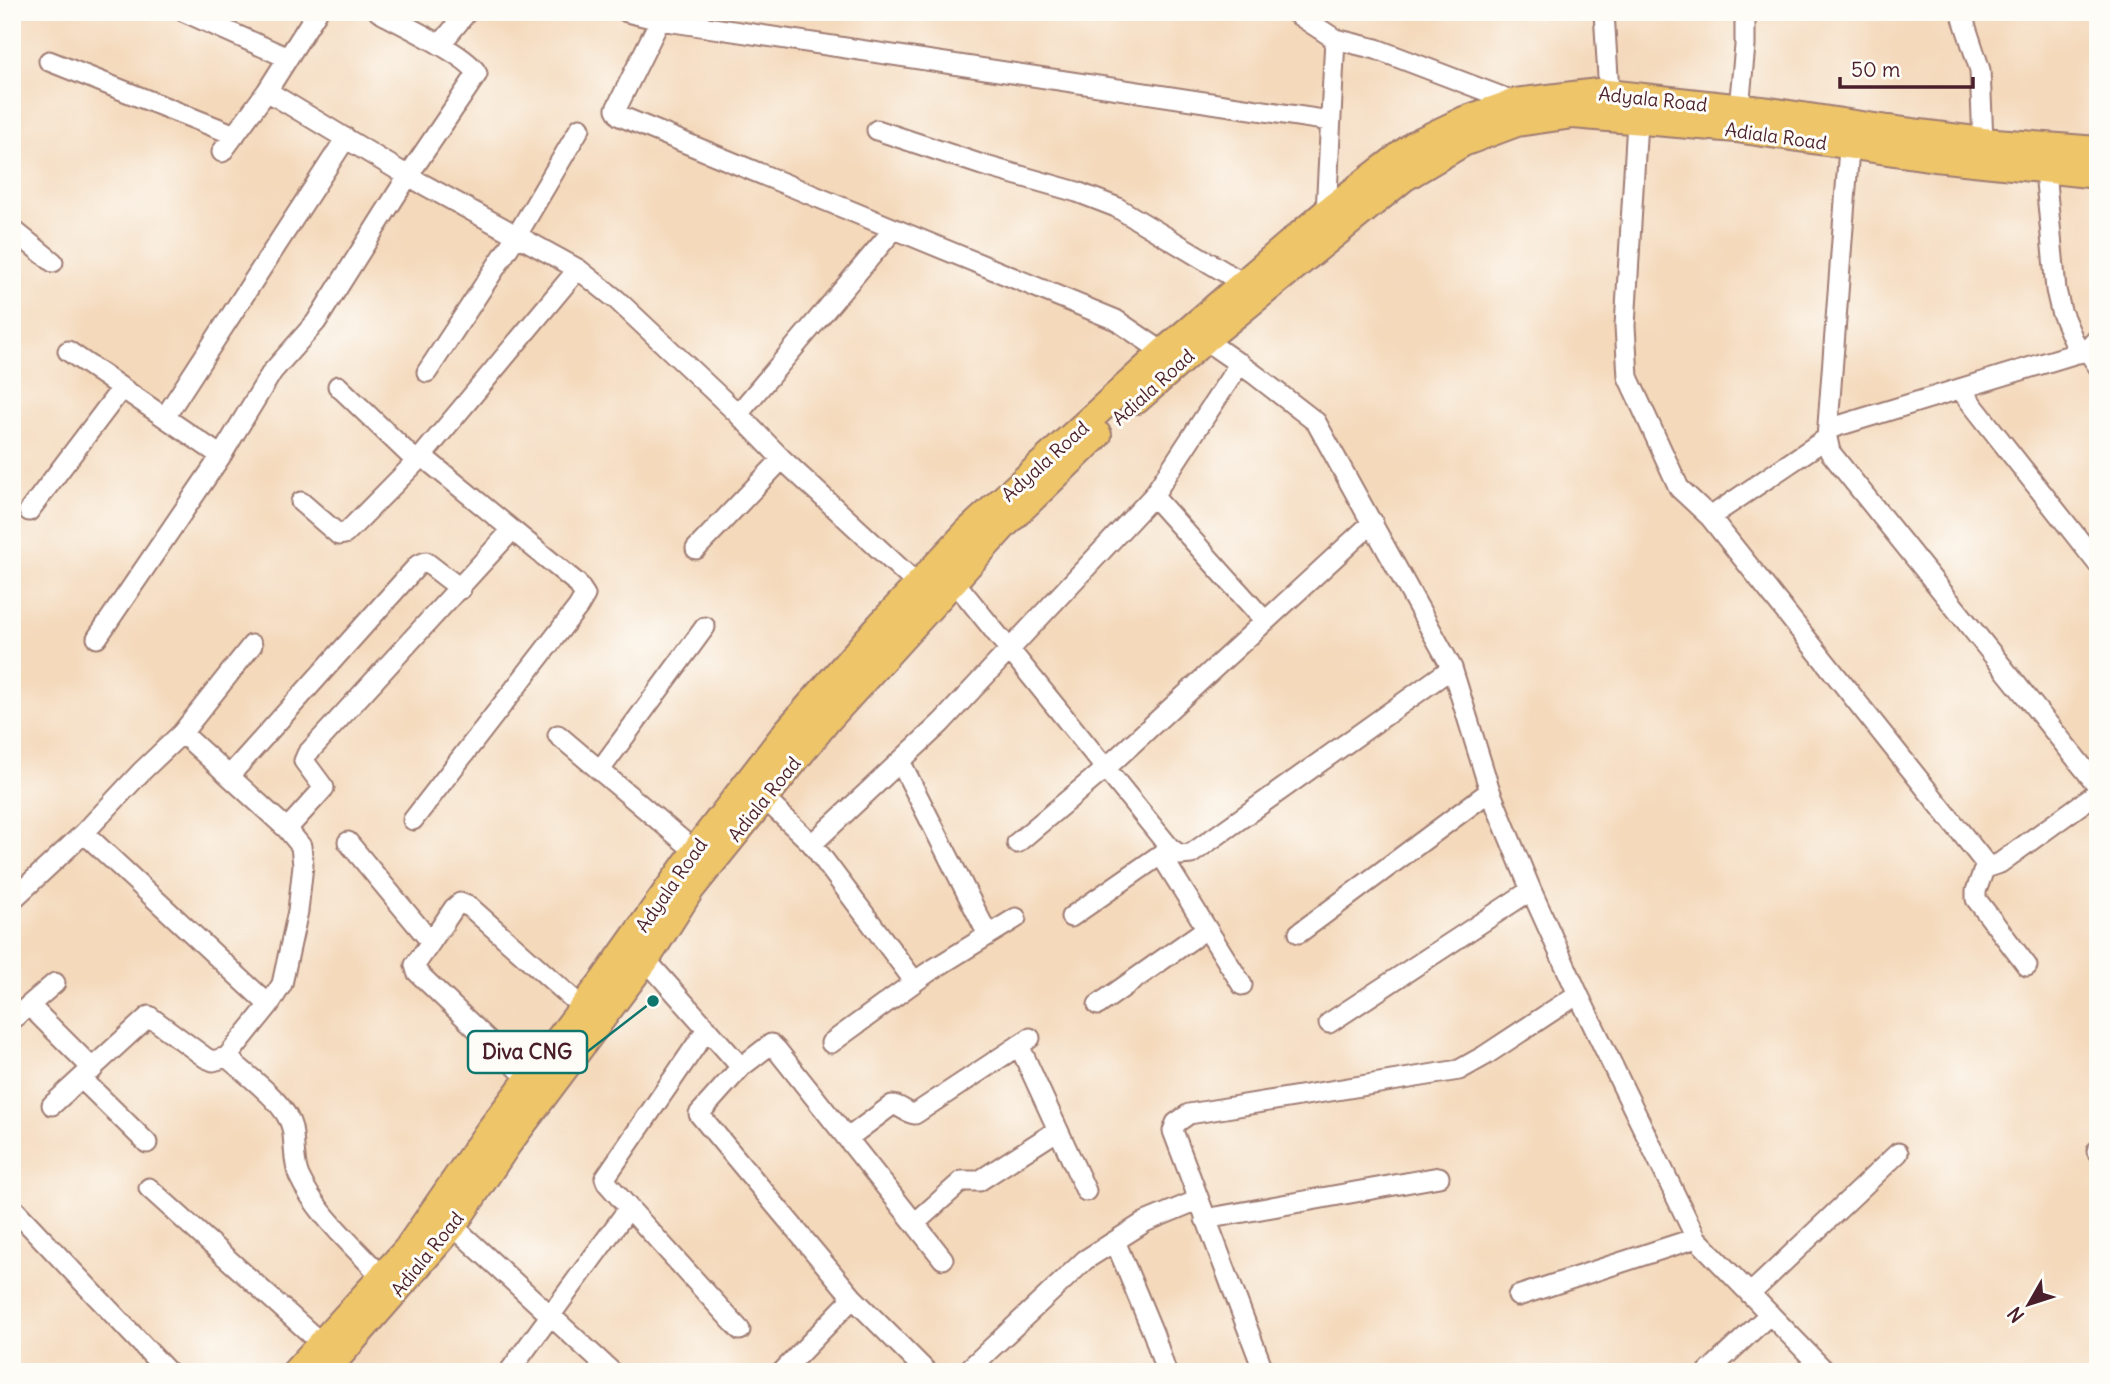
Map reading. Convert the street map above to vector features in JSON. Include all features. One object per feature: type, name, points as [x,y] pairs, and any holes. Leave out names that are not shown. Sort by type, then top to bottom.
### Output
[{"type":"main road","name":"Adyala Road","points":[[295,1372],[407,1249],[488,1132],[583,1007],[695,851],[787,731],[880,625],[968,531],[1163,352],[1326,212],[1416,143],[1464,120],[1515,102],[1598,92],[1627,103],[1739,108],[1850,135],[2098,150]]},
{"type":"main road","name":"Adiala Road","points":[[325,1372],[453,1226],[508,1144],[646,960],[691,889],[827,721],[1004,527],[1103,431],[1205,340],[1404,178],[1463,143],[1517,123],[1573,115],[1627,103],[1736,129],[1850,135],[2045,171],[2098,175]]},
{"type":"street","points":[[185,12],[288,58]]},
{"type":"street","points":[[222,152],[267,91],[317,12]]},
{"type":"street","points":[[97,639],[221,456],[272,372],[316,321],[408,176],[477,74],[472,67],[440,45],[379,12]]},
{"type":"street","points":[[440,45],[467,12]]},
{"type":"street","points":[[627,12],[660,20],[1329,121]]},
{"type":"street","points":[[1294,12],[1335,39],[1376,49],[1515,102]]},
{"type":"street","points":[[1604,12],[1627,103],[1625,326],[1628,377],[1679,488],[1710,517],[1986,864],[1992,866],[2000,863],[2098,792]]},
{"type":"street","points":[[1739,108],[1745,46],[1745,12]]},
{"type":"street","points":[[1961,12],[1980,70],[1983,141]]},
{"type":"street","points":[[660,20],[616,109],[620,116],[1116,320],[1163,352]]},
{"type":"street","points":[[1326,212],[1335,39]]},
{"type":"street","points":[[49,61],[235,135]]},
{"type":"street","points":[[267,91],[408,176],[578,269],[617,299],[782,459],[918,585]]},
{"type":"street","points":[[427,372],[517,235],[580,128]]},
{"type":"street","points":[[877,131],[1077,192],[1116,207],[1243,283]]},
{"type":"street","points":[[1850,135],[1828,434],[1830,452],[2098,786]]},
{"type":"street","points":[[165,417],[346,138]]},
{"type":"street","points":[[1710,517],[1828,434],[1960,389],[2090,352],[2061,311],[2056,290],[2045,171]]},
{"type":"street","points":[[738,414],[894,229]]},
{"type":"street","points":[[13,232],[53,262]]},
{"type":"street","points":[[301,502],[339,535],[345,534],[419,458],[578,269]]},
{"type":"street","points":[[1205,340],[1240,363],[1315,422],[1452,668],[1490,791],[1531,890],[1696,1238],[1823,1371]]},
{"type":"street","points":[[68,351],[221,456]]},
{"type":"street","points":[[812,844],[941,723],[1153,496],[1240,363]]},
{"type":"street","points":[[338,386],[419,458],[577,583],[585,595],[413,820]]},
{"type":"street","points":[[29,511],[122,388]]},
{"type":"street","points":[[1960,389],[2098,564]]},
{"type":"street","points":[[695,549],[782,459]]},
{"type":"street","points":[[1153,496],[1265,621]]},
{"type":"street","points":[[1017,843],[1106,768],[1373,522]]},
{"type":"street","points":[[287,829],[324,788],[304,761],[307,754],[461,589],[512,530]]},
{"type":"street","points":[[230,775],[418,565],[426,562],[461,589]]},
{"type":"street","points":[[954,581],[1106,768],[1165,852],[1206,929],[1242,985]]},
{"type":"street","points":[[600,771],[705,627]]},
{"type":"street","points":[[12,900],[84,833],[131,781],[183,733],[252,645]]},
{"type":"street","points":[[1071,918],[1165,852],[1191,854],[1452,668]]},
{"type":"street","points":[[52,1105],[149,1016],[206,1058],[213,1061],[227,1057],[269,1005],[282,984],[298,911],[303,865],[301,846],[287,829],[183,733]]},
{"type":"street","points":[[558,735],[695,851]]},
{"type":"street","points":[[900,761],[988,935]]},
{"type":"street","points":[[1299,933],[1490,791]]},
{"type":"street","points":[[765,799],[812,844],[915,982]]},
{"type":"street","points":[[84,833],[269,1005]]},
{"type":"street","points":[[348,842],[431,942]]},
{"type":"street","points":[[1986,864],[1976,891],[1976,899],[2027,966]]},
{"type":"street","points":[[1329,1023],[1531,890]]},
{"type":"street","points":[[529,1079],[417,972],[415,965],[454,908],[460,903],[470,907],[583,1007]]},
{"type":"street","points":[[831,1043],[915,982],[1016,918]]},
{"type":"street","points":[[1098,1005],[1206,929]]},
{"type":"street","points":[[646,960],[741,1067]]},
{"type":"street","points":[[12,1020],[55,983]]},
{"type":"street","points":[[1264,1372],[1173,1131],[1176,1123],[1189,1114],[1459,1070],[1578,994]]},
{"type":"street","points":[[29,1005],[147,1143]]},
{"type":"street","points":[[708,1029],[605,1178],[740,1330]]},
{"type":"street","points":[[848,1138],[892,1105],[915,1114],[1025,1042],[1058,1130],[1086,1191]]},
{"type":"street","points":[[927,1372],[853,1298],[699,1114],[741,1067],[771,1044],[943,1259]]},
{"type":"street","points":[[227,1057],[281,1106],[292,1128],[298,1174],[316,1205],[382,1277]]},
{"type":"street","points":[[915,1223],[962,1181],[979,1181],[1058,1130]]},
{"type":"street","points":[[1750,1294],[1898,1153]]},
{"type":"street","points":[[1205,1219],[1439,1177]]},
{"type":"street","points":[[149,1188],[322,1344]]},
{"type":"street","points":[[965,1372],[1085,1260],[1144,1222],[1198,1200]]},
{"type":"street","points":[[12,1207],[167,1372]]},
{"type":"street","points":[[509,1372],[629,1208]]},
{"type":"street","points":[[453,1226],[612,1372]]},
{"type":"street","points":[[1518,1296],[1696,1238]]},
{"type":"street","points":[[1115,1241],[1154,1335],[1166,1372]]},
{"type":"street","points":[[782,1372],[853,1298]]},
{"type":"street","points":[[1708,1372],[1770,1314]]},
{"type":"place","name":"Diva CNG","points":[[653,1001]]}]
